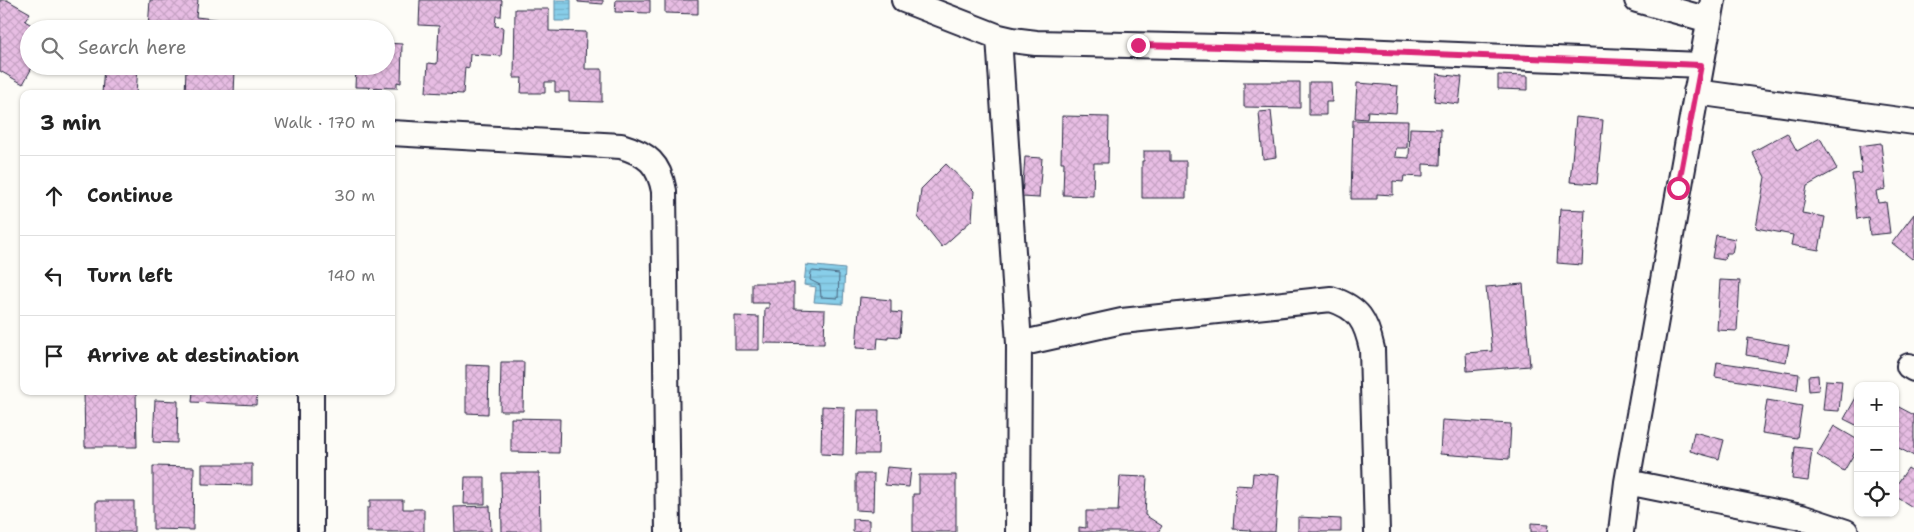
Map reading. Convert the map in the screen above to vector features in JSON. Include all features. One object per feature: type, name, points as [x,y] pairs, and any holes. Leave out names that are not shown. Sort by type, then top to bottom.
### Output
[{"type":"street","points":[[904,0],[999,37],[1036,42],[1311,49],[1701,65]]},
{"type":"street","points":[[1621,532],[1627,482],[1711,10],[1638,0]]},
{"type":"street","points":[[999,37],[1019,344],[1018,532]]},
{"type":"street","points":[[1696,92],[1914,122]]},
{"type":"street","points":[[395,133],[621,146],[637,151],[651,160],[661,176],[664,192],[668,532]]},
{"type":"street","points":[[1019,344],[1122,322],[1331,299],[1346,304],[1357,313],[1368,329],[1372,349],[1377,532]]},
{"type":"street","points":[[311,395],[311,532]]},
{"type":"street","points":[[1627,482],[1801,517],[1846,532]]},
{"type":"water","points":[[555,0],[571,0],[571,21],[555,21]]},
{"type":"water","points":[[806,265],[845,269],[843,304],[814,302],[816,287],[804,285]]},
{"type":"building","points":[[0,0],[7,0],[30,13],[26,20],[20,20],[20,75],[28,75],[23,84],[0,71]]},
{"type":"building","points":[[150,0],[198,0],[196,17],[223,20],[149,20]]},
{"type":"building","points":[[420,0],[502,0],[501,16],[496,16],[495,26],[503,27],[501,56],[470,54],[469,68],[465,67],[463,94],[426,92],[428,63],[437,64],[439,26],[419,25]]},
{"type":"building","points":[[578,0],[603,0],[603,4],[578,2]]},
{"type":"building","points":[[616,0],[650,0],[650,13],[615,12]]},
{"type":"building","points":[[665,0],[698,0],[698,14],[665,13]]},
{"type":"building","points":[[515,9],[549,9],[549,31],[586,32],[585,69],[602,69],[602,102],[569,101],[569,92],[555,92],[555,82],[545,82],[545,93],[521,93],[522,78],[514,78]]},
{"type":"building","points":[[395,44],[402,44],[401,83],[397,82],[397,88],[355,87],[356,75],[395,75]]},
{"type":"building","points":[[1437,74],[1462,77],[1459,104],[1434,101]]},
{"type":"building","points":[[103,75],[137,75],[136,90],[102,90]]},
{"type":"building","points":[[186,75],[235,75],[234,90],[185,90]]},
{"type":"building","points":[[1498,75],[1528,76],[1528,90],[1498,89]]},
{"type":"building","points":[[1244,82],[1300,82],[1300,108],[1244,107]]},
{"type":"building","points":[[1309,82],[1331,82],[1332,102],[1326,102],[1326,115],[1309,115]]},
{"type":"building","points":[[1357,83],[1398,86],[1396,113],[1368,111],[1367,119],[1355,118]]},
{"type":"building","points":[[1271,111],[1276,157],[1263,159],[1259,112]]},
{"type":"building","points":[[1062,116],[1109,117],[1108,163],[1094,163],[1093,196],[1063,195],[1064,162],[1061,162]]},
{"type":"building","points":[[1576,117],[1603,120],[1597,184],[1570,182]]},
{"type":"building","points":[[1353,120],[1408,121],[1407,148],[1396,148],[1395,157],[1409,158],[1410,128],[1441,129],[1440,165],[1423,164],[1423,177],[1404,176],[1403,182],[1393,181],[1393,195],[1377,194],[1377,199],[1351,199]]},
{"type":"building","points":[[1787,133],[1797,151],[1820,138],[1837,169],[1807,186],[1802,213],[1825,217],[1819,250],[1791,245],[1793,235],[1756,228],[1765,177],[1752,152]]},
{"type":"building","points":[[1881,143],[1886,189],[1876,191],[1878,203],[1886,202],[1890,233],[1870,235],[1868,217],[1857,219],[1852,174],[1862,173],[1859,146]]},
{"type":"building","points":[[1144,151],[1170,151],[1170,161],[1186,161],[1186,198],[1142,198],[1142,161],[1144,161]]},
{"type":"building","points":[[1025,157],[1042,158],[1039,198],[1022,197]]},
{"type":"building","points":[[946,164],[974,191],[972,220],[942,247],[918,217],[921,189]]},
{"type":"building","points":[[1560,209],[1585,210],[1582,265],[1557,263]]},
{"type":"building","points":[[1914,214],[1914,257],[1912,259],[1892,243]]},
{"type":"building","points":[[1716,235],[1735,239],[1732,253],[1726,253],[1724,260],[1712,258]]},
{"type":"building","points":[[1720,280],[1740,281],[1737,331],[1717,330]]},
{"type":"building","points":[[752,283],[794,283],[794,309],[825,310],[824,344],[764,343],[765,308],[769,308],[769,303],[752,303]]},
{"type":"building","points":[[1523,284],[1530,366],[1467,371],[1466,353],[1492,351],[1486,287]]},
{"type":"building","points":[[860,297],[891,300],[891,312],[902,313],[900,337],[888,336],[888,339],[878,338],[877,349],[856,348]]},
{"type":"building","points":[[735,316],[759,317],[759,350],[735,350]]},
{"type":"building","points":[[1748,338],[1789,345],[1786,362],[1746,355]]},
{"type":"building","points":[[501,362],[524,362],[523,411],[500,411]]},
{"type":"building","points":[[1717,362],[1799,374],[1797,390],[1715,377]]},
{"type":"building","points":[[466,365],[489,366],[488,414],[466,413]]},
{"type":"building","points":[[1818,375],[1819,390],[1809,391],[1808,376]]},
{"type":"building","points":[[1826,380],[1842,381],[1839,411],[1823,410]]},
{"type":"building","points":[[84,395],[136,395],[137,447],[85,447]]},
{"type":"building","points":[[193,395],[257,395],[256,405],[192,402]]},
{"type":"building","points":[[155,400],[178,401],[177,443],[153,442]]},
{"type":"building","points":[[1767,400],[1802,406],[1797,438],[1762,433]]},
{"type":"building","points":[[1854,401],[1854,424],[1844,419]]},
{"type":"building","points":[[822,406],[844,407],[843,455],[821,454]]},
{"type":"building","points":[[1899,407],[1914,415],[1914,456],[1899,448]]},
{"type":"building","points":[[858,410],[879,410],[878,454],[856,454]]},
{"type":"building","points":[[511,418],[560,419],[559,453],[511,452]]},
{"type":"building","points":[[1442,420],[1511,424],[1509,459],[1440,454]]},
{"type":"building","points":[[1834,426],[1854,438],[1854,454],[1844,471],[1817,455]]},
{"type":"building","points":[[1694,432],[1724,440],[1719,459],[1690,451]]},
{"type":"building","points":[[1795,447],[1812,449],[1808,481],[1792,479]]},
{"type":"building","points":[[202,464],[252,464],[252,485],[202,484]]},
{"type":"building","points":[[153,466],[194,467],[193,530],[153,529]]},
{"type":"building","points":[[887,467],[911,469],[909,487],[885,485]]},
{"type":"building","points":[[1908,468],[1914,472],[1914,508],[1899,499],[1899,481]]},
{"type":"building","points":[[501,473],[539,473],[540,532],[502,532]]},
{"type":"building","points":[[1253,473],[1279,475],[1275,532],[1250,532],[1250,530],[1233,529],[1236,485],[1252,486]]},
{"type":"building","points":[[856,474],[874,474],[873,511],[856,510]]},
{"type":"building","points":[[919,475],[956,475],[956,532],[913,532],[913,494],[919,494]]},
{"type":"building","points":[[1120,476],[1147,477],[1145,515],[1162,526],[1158,532],[1079,532],[1079,527],[1086,528],[1086,511],[1118,511]]},
{"type":"building","points":[[465,477],[485,477],[485,504],[464,504]]},
{"type":"building","points":[[370,500],[403,500],[403,509],[424,509],[424,532],[367,532],[367,508],[370,508]]},
{"type":"building","points":[[96,501],[134,501],[134,532],[96,532]]},
{"type":"building","points":[[490,506],[491,532],[455,532],[454,507]]},
{"type":"building","points":[[1298,517],[1341,519],[1341,532],[1298,532]]},
{"type":"building","points":[[853,519],[869,520],[869,532],[853,532]]},
{"type":"building","points":[[1531,523],[1549,524],[1548,532],[1531,532]]},
{"type":"route","points":[[1138,45],[1311,49],[1701,65],[1678,188]]}]
